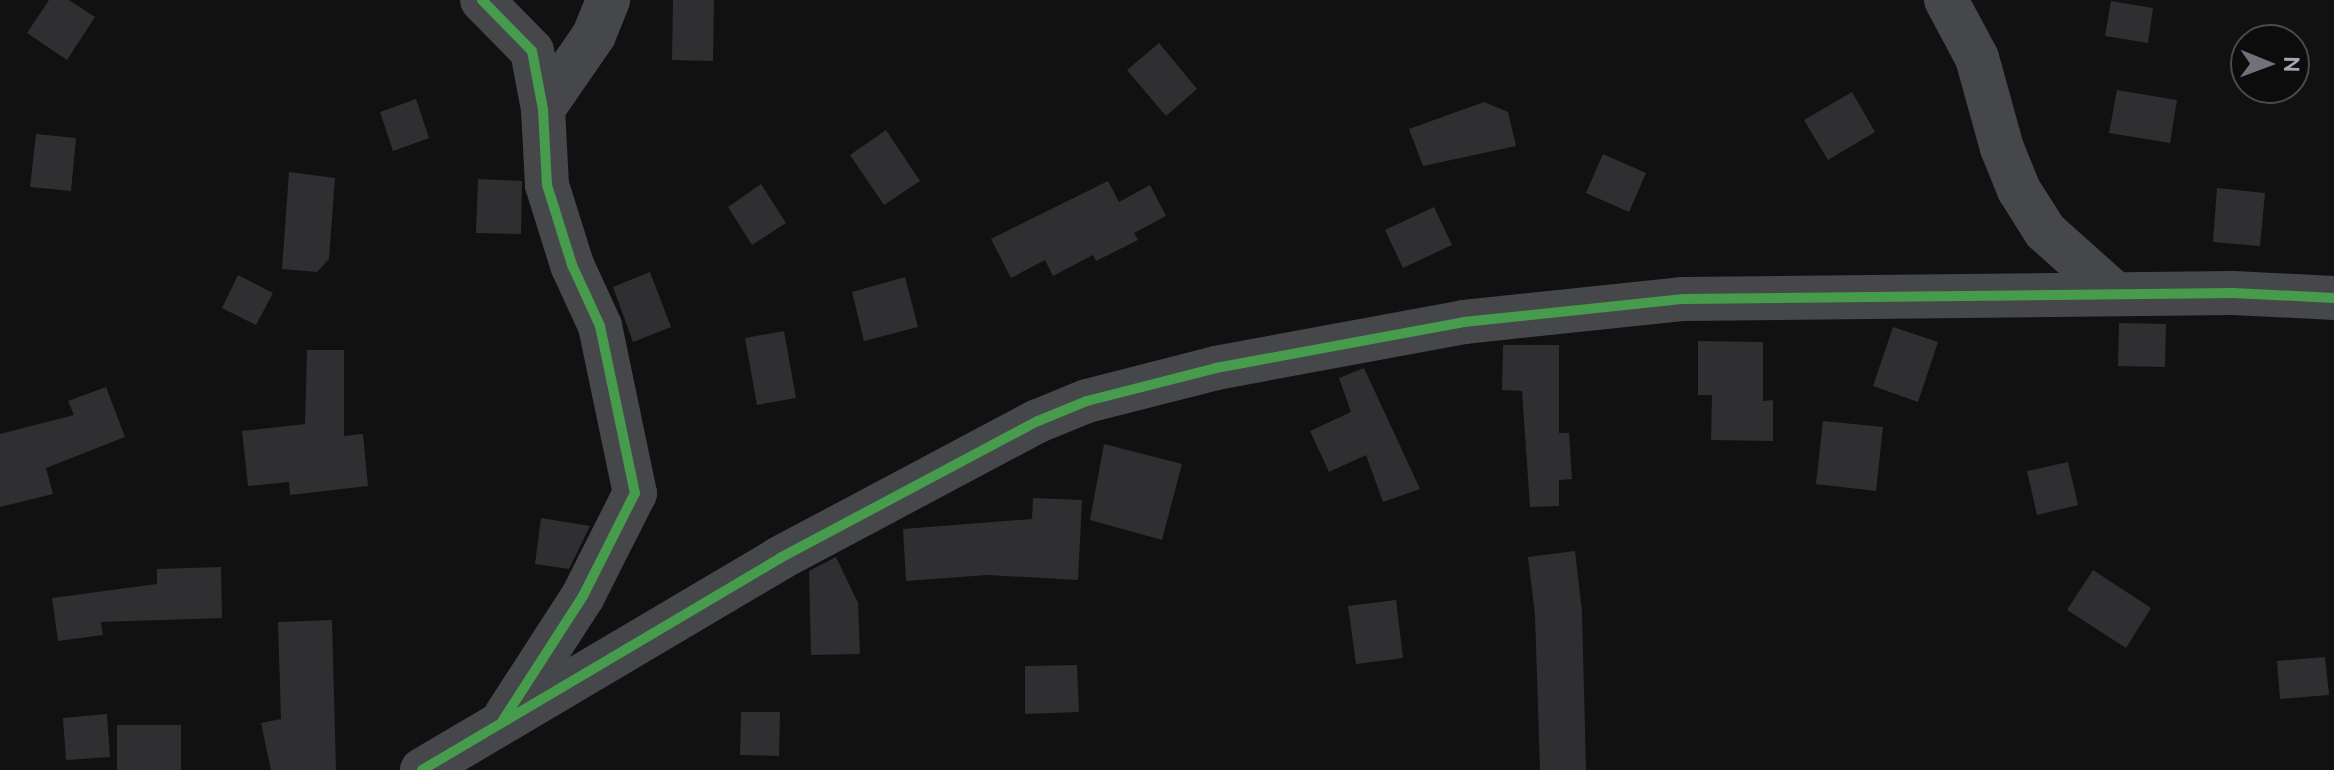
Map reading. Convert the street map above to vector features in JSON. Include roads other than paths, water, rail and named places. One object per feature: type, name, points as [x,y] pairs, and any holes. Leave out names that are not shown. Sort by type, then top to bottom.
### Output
[{"type":"street","points":[[482,0],[532,51],[543,109],[547,185],[572,265],[600,326],[635,493],[583,596],[501,723]]},
{"type":"street","points":[[543,109],[594,35],[608,0]]},
{"type":"street","points":[[1946,0],[1977,58],[2019,190],[2045,231],[2114,293]]},
{"type":"street","points":[[422,770],[780,558],[1038,421],[1087,401],[1216,368],[1464,322],[1726,297],[2114,293],[2334,298]]}]
